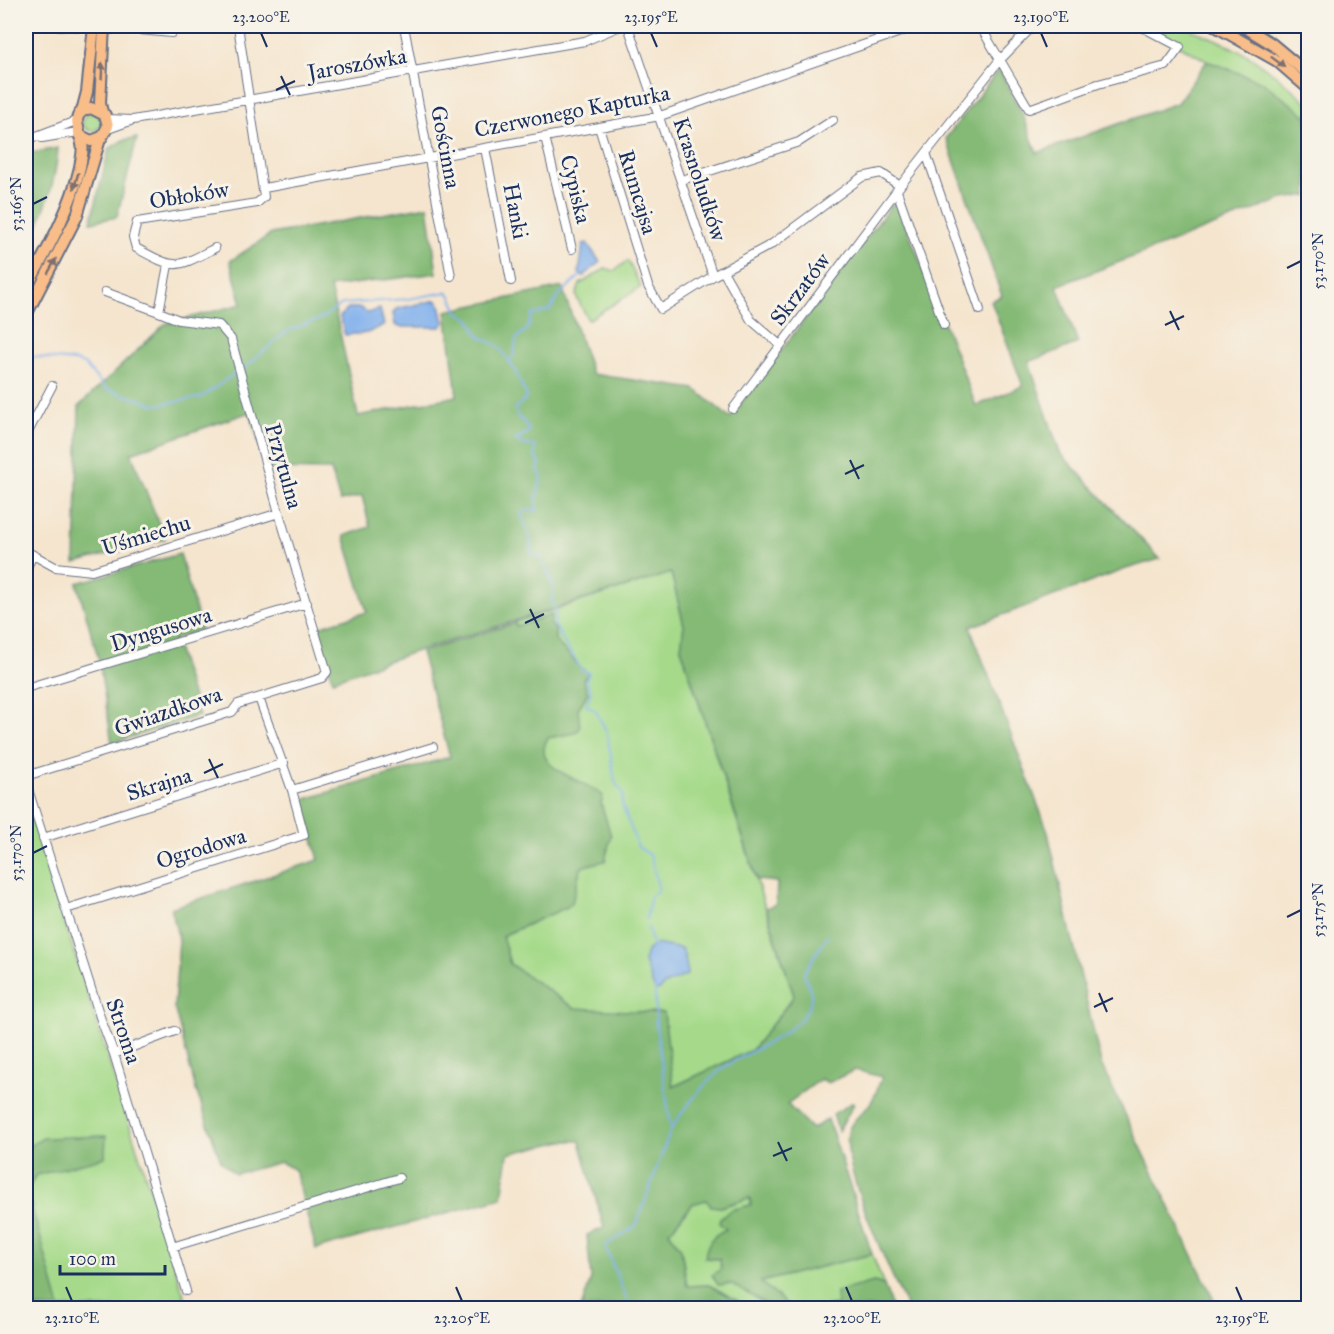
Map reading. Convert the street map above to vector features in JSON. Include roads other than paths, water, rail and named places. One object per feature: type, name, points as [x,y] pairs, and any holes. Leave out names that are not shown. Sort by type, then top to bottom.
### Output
[{"type":"main road","points":[[1215,26],[1277,61],[1308,88]]},
{"type":"main road","points":[[1243,26],[1272,44],[1308,75]]},
{"type":"main road","points":[[26,315],[77,216],[106,120],[100,93],[99,27]]},
{"type":"main road","points":[[26,289],[71,196],[82,150],[79,125],[99,27]]},
{"type":"main road","points":[[79,125],[92,108],[106,120]]},
{"type":"main road","points":[[79,125],[88,140],[100,139]]},
{"type":"street","points":[[60,26],[118,26],[172,33]]},
{"type":"street","points":[[238,26],[264,188]]},
{"type":"street","name":"Gościnna","points":[[404,26],[451,276]]},
{"type":"street","name":"Jaroszówka","points":[[106,120],[133,120],[249,101],[585,41],[620,26]]},
{"type":"street","name":"Krasnoludków","points":[[628,26],[713,276]]},
{"type":"street","name":"Czerwonego Kapturka","points":[[264,188],[660,116],[912,26]]},
{"type":"street","points":[[980,26],[1001,58],[1029,109],[1098,84],[1166,66],[1180,47],[1140,26]]},
{"type":"street","name":"Skrzatów","points":[[733,409],[926,153],[1001,58],[1033,26]]},
{"type":"street","points":[[682,180],[799,142],[833,120]]},
{"type":"street","points":[[26,140],[79,125]]},
{"type":"street","name":"Rumcajsa","points":[[599,127],[648,286],[662,309]]},
{"type":"street","name":"Cypiska","points":[[545,137],[572,249]]},
{"type":"street","name":"Hanki","points":[[484,148],[511,281]]},
{"type":"street","points":[[926,153],[980,310]]},
{"type":"street","name":"Krasnoludków","points":[[662,309],[713,276],[772,244],[861,177],[881,173],[898,189]]},
{"type":"street","name":"Obłoków","points":[[168,265],[136,248],[133,237],[137,222],[257,203],[264,197],[264,188]]},
{"type":"street","points":[[898,189],[944,325]]},
{"type":"street","points":[[105,292],[159,312],[168,265],[179,266],[215,248]]},
{"type":"street","name":"Krasnoludków","points":[[723,271],[751,320],[780,345]]},
{"type":"street","name":"Przytulna","points":[[159,312],[179,320],[219,325],[229,334],[279,513],[327,668],[322,678]]},
{"type":"street","points":[[26,436],[52,386]]},
{"type":"street","name":"Uśmiechu","points":[[29,553],[67,570],[92,570],[279,513]]},
{"type":"street","points":[[26,569],[29,553]]},
{"type":"street","name":"Dyngusowa","points":[[26,688],[307,603]]},
{"type":"street","name":"Gwiazdkowa","points":[[26,776],[232,712],[238,704],[322,678]]},
{"type":"street","name":"Ogrodowa","points":[[66,909],[304,835],[284,763],[259,698]]},
{"type":"street","points":[[292,790],[433,747]]},
{"type":"street","name":"Skrajna","points":[[43,838],[284,763]]},
{"type":"street","name":"Stroma","points":[[26,783],[114,1054],[186,1291]]},
{"type":"street","points":[[114,1054],[175,1031]]},
{"type":"street","points":[[172,1247],[399,1178]]},
{"type":"water","points":[[587,243],[600,262],[583,277],[579,273],[583,244]]},
{"type":"water","points":[[436,300],[440,304],[444,323],[441,327],[399,327],[395,325],[393,313],[396,309]]},
{"type":"water","points":[[348,308],[361,308],[367,313],[380,309],[384,325],[367,333],[345,335],[340,317]]},
{"type":"water","points":[[655,944],[682,949],[687,975],[655,991],[644,962],[647,951]]},
{"type":"waterway","points":[[509,362],[514,355],[516,339],[528,328],[532,315],[550,310],[559,295],[580,276]]},
{"type":"waterway","name":"Jaroszówka","points":[[243,369],[286,332],[324,317],[342,304],[408,299],[447,292],[458,312],[470,319],[478,335],[499,347],[515,370],[527,397],[515,409],[519,419],[523,420],[529,430],[516,439],[521,444],[535,446],[535,457],[540,463],[538,470],[542,477],[536,500],[537,511],[527,510],[521,514],[530,537],[531,554],[541,557],[551,578],[553,589],[551,601],[556,613],[554,623],[582,670],[589,673],[586,680],[591,692],[586,705],[596,711],[607,733],[615,782],[623,794],[622,804],[638,847],[650,855],[659,890],[651,895],[646,919]]},
{"type":"waterway","name":"Jaroszówka","points":[[26,356],[84,364],[106,389],[156,405],[202,397],[237,372]]},
{"type":"waterway","points":[[648,927],[653,948]]},
{"type":"waterway","points":[[671,1129],[693,1099],[718,1072],[774,1039],[800,1020],[808,1008],[811,995],[804,973],[828,935]]},
{"type":"waterway","points":[[627,1300],[605,1246],[636,1226],[671,1129],[656,1025],[655,989]]}]
